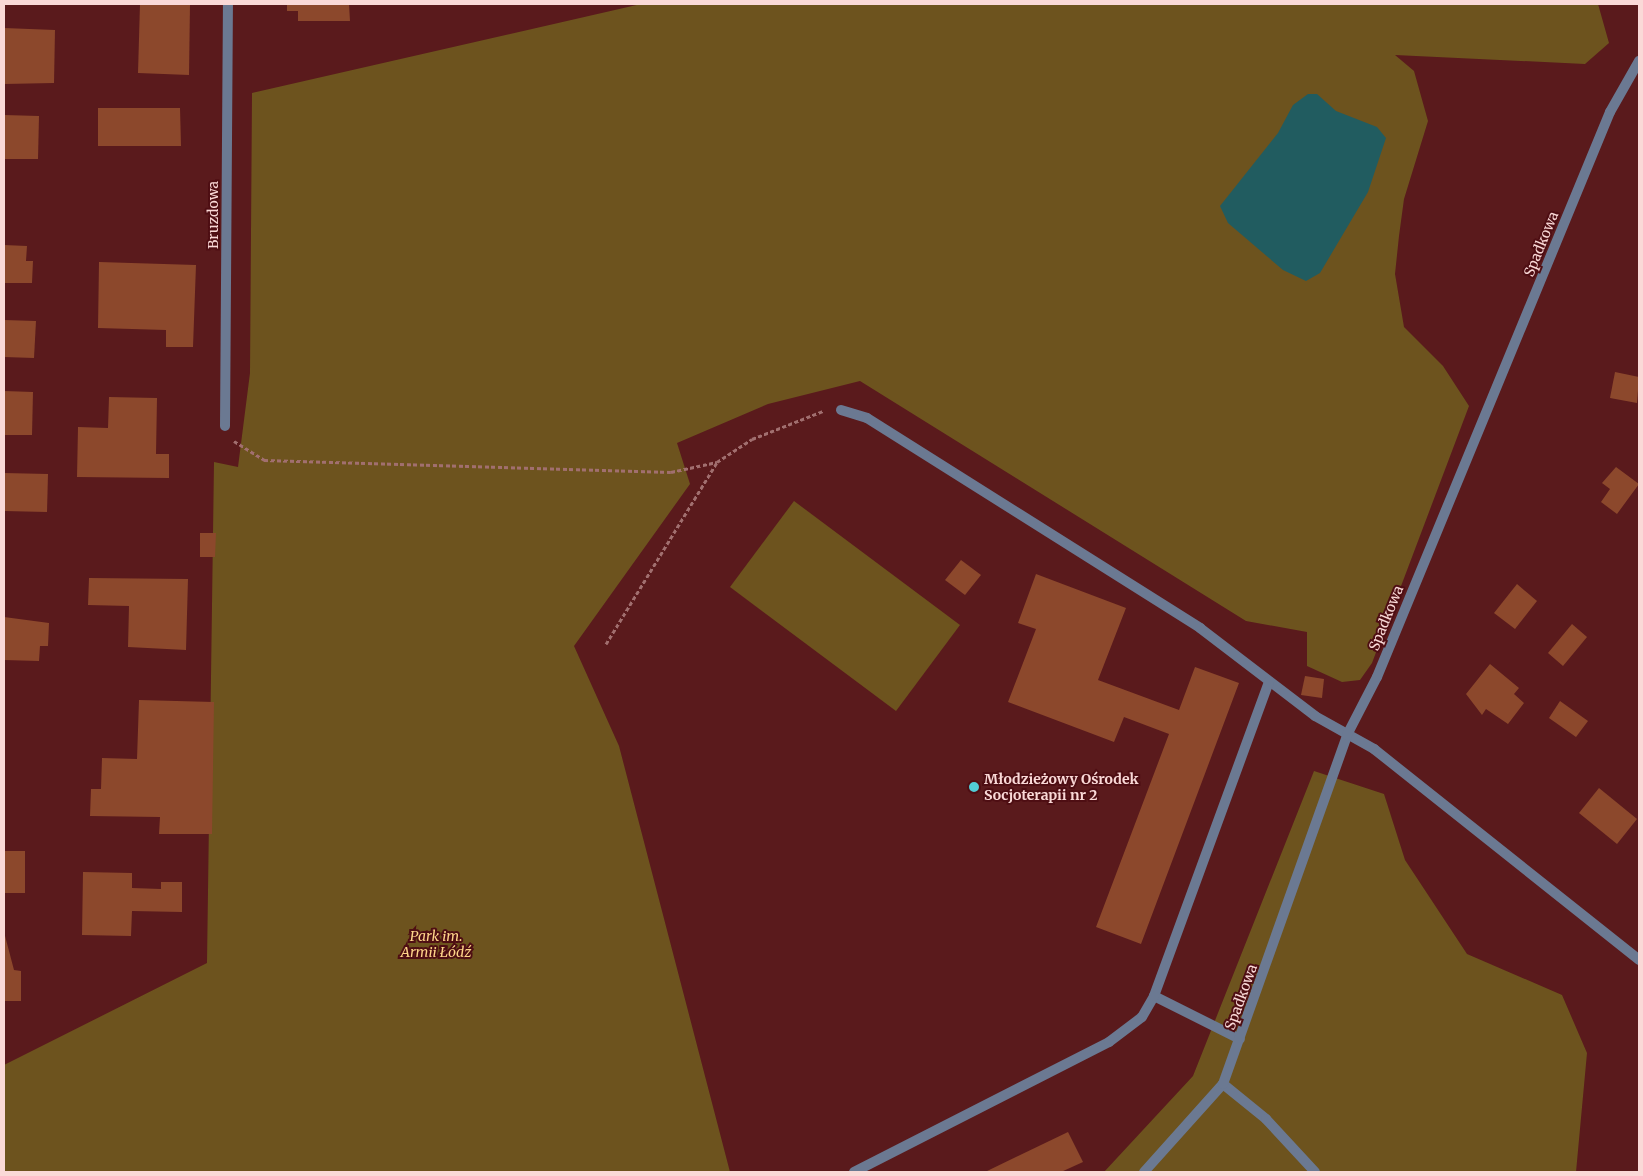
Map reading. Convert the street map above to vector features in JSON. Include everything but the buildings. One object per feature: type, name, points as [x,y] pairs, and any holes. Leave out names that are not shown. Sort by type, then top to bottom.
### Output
[{"type":"street","name":"Bruzdowa","points":[[225,426],[228,4]]},
{"type":"street","name":"Spadkowa","points":[[1144,1172],[1223,1084],[1347,735],[1377,677],[1610,112],[1639,61]]},
{"type":"street","points":[[841,410],[867,418],[1128,581],[1347,735],[1374,749],[1639,960]]},
{"type":"street","points":[[854,1172],[1109,1042],[1142,1016],[1154,996],[1269,680]]},
{"type":"street","points":[[1154,996],[1240,1040]]},
{"type":"street","points":[[1223,1084],[1266,1118],[1315,1172]]},
{"type":"path","points":[[225,426],[246,452],[264,460],[671,472],[717,462],[804,416],[841,410]]},
{"type":"path","points":[[606,644],[717,462]]},
{"type":"green space","name":"Park im. Armii Łódź","points":[[641,4],[1598,4],[1609,43],[1585,64],[1395,55],[1414,71],[1428,121],[1404,199],[1399,236],[1395,274],[1404,327],[1443,366],[1469,406],[1372,663],[1360,680],[1342,682],[1307,666],[1307,632],[1246,621],[860,381],[768,404],[677,443],[690,484],[574,646],[619,746],[730,1172],[4,1172],[4,1065],[207,963],[214,462],[238,467],[250,373],[252,93]]},
{"type":"green space","points":[[794,501],[960,625],[896,711],[730,587]]},
{"type":"green space","points":[[1314,771],[1384,794],[1405,860],[1467,954],[1562,995],[1587,1053],[1576,1172],[1104,1172],[1193,1076]]},
{"type":"water","points":[[1308,94],[1317,94],[1336,111],[1377,127],[1386,138],[1368,192],[1320,273],[1306,281],[1283,270],[1228,223],[1220,206],[1278,133],[1293,105]]},
{"type":"place","name":"Młodzieżowy Ośrodek Socjoterapii nr 2","points":[[974,787]]}]
